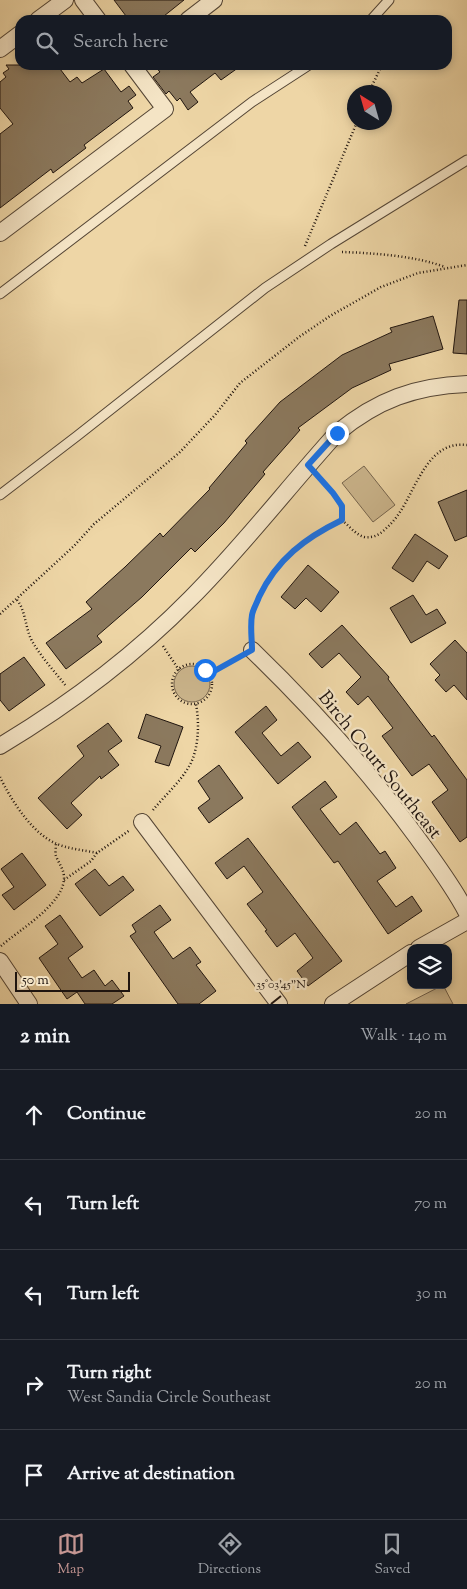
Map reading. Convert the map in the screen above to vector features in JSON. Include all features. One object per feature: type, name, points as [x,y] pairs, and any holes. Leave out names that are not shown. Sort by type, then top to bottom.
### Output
[{"type":"street","points":[[45,15],[65,0]]},
{"type":"street","points":[[83,0],[94,15]]},
{"type":"street","points":[[194,15],[214,0]]},
{"type":"street","points":[[0,49],[15,38]]},
{"type":"street","points":[[0,233],[165,109],[136,70]]},
{"type":"street","points":[[0,746],[75,698],[120,664],[191,598],[268,514],[337,433],[370,409],[394,397],[441,385],[467,384]]},
{"type":"street","name":"Birch Court Southeast","points":[[252,650],[294,691],[369,775],[434,860],[467,913]]},
{"type":"street","points":[[142,822],[279,1004]]},
{"type":"street","points":[[426,944],[467,921]]},
{"type":"street","points":[[333,1004],[407,956]]},
{"type":"street","points":[[0,961],[29,1004]]},
{"type":"lane","points":[[376,15],[389,0]]},
{"type":"lane","points":[[0,294],[252,102],[301,70]]},
{"type":"lane","points":[[0,495],[85,431],[265,288],[467,160]]},
{"type":"path","points":[[372,85],[380,70]]},
{"type":"path","points":[[304,248],[312,233],[354,130]]},
{"type":"path","points":[[321,251],[366,253],[427,260],[446,267]]},
{"type":"path","points":[[0,614],[74,546],[94,524],[179,453],[215,415],[240,383],[292,342],[330,316],[381,287],[418,273],[467,265]]},
{"type":"path","points":[[308,465],[342,506],[342,520],[356,533],[365,537],[375,536],[393,522],[401,511],[410,492],[437,453],[447,447],[461,444],[467,445]]},
{"type":"path","points":[[209,674],[252,650],[252,614],[265,585],[279,564],[294,549],[342,520]]},
{"type":"path","points":[[17,600],[21,606],[27,630],[33,643],[66,687]]},
{"type":"path","points":[[162,644],[179,670]]},
{"type":"path","points":[[195,665],[205,670],[211,680],[210,692],[207,697],[196,704],[184,702],[174,694],[172,681],[179,670],[184,666],[195,665]]},
{"type":"path","points":[[64,880],[142,822],[186,770],[193,757],[199,722],[196,704]]},
{"type":"path","points":[[0,777],[9,796],[40,834],[56,844],[98,853]]},
{"type":"path","points":[[0,946],[35,920],[56,900],[64,880],[62,866],[56,856],[56,844]]},
{"type":"shaded area","points":[[364,466],[395,505],[373,522],[342,483]]},
{"type":"shaded area","points":[[192,666],[199,667],[205,671],[209,677],[209,691],[205,697],[199,701],[192,702],[185,701],[179,697],[175,691],[174,684],[175,677],[179,671],[185,667]]},
{"type":"shaded area","points":[[435,989],[445,989],[453,1004],[406,1004]]},
{"type":"building","points":[[114,0],[184,0],[165,15],[125,15]]},
{"type":"building","points":[[6,65],[15,65],[15,70],[61,70],[70,82],[77,77],[82,83],[105,70],[121,92],[129,86],[136,95],[128,101],[133,108],[84,145],[86,148],[53,173],[51,169],[0,208],[0,134],[13,124],[0,108],[0,82],[6,77],[3,73],[9,69]]},
{"type":"building","points":[[158,70],[235,70],[221,80],[215,73],[190,92],[198,102],[188,110],[180,98],[177,101],[169,91],[166,94],[153,77],[160,72]]},
{"type":"building","points":[[459,300],[467,300],[467,354],[453,353]]},
{"type":"building","points":[[433,316],[443,349],[389,364],[391,370],[352,388],[298,428],[300,430],[263,472],[265,474],[224,523],[195,552],[191,548],[142,597],[97,636],[102,642],[66,669],[46,643],[92,609],[86,602],[160,533],[163,537],[210,489],[247,443],[245,441],[280,402],[342,355],[392,332],[390,328]]},
{"type":"building","points":[[467,490],[467,536],[455,541],[438,502]]},
{"type":"building","points":[[415,534],[448,556],[439,569],[427,561],[413,582],[392,568]]},
{"type":"building","points":[[308,565],[339,592],[321,612],[306,598],[295,609],[281,597]]},
{"type":"building","points":[[413,595],[426,615],[437,609],[446,623],[411,643],[390,608]]},
{"type":"building","points":[[342,625],[389,677],[388,679],[432,737],[434,735],[467,780],[467,837],[460,842],[432,802],[448,790],[429,764],[412,776],[382,736],[393,728],[368,696],[358,705],[346,692],[361,677],[339,653],[322,668],[309,654]]},
{"type":"building","points":[[455,640],[467,653],[467,700],[454,685],[446,692],[435,680],[440,675],[430,664]]},
{"type":"building","points":[[24,657],[45,685],[9,711],[0,700],[0,674]]},
{"type":"building","points":[[266,706],[277,720],[262,733],[281,756],[298,742],[311,757],[278,784],[235,732]]},
{"type":"building","points":[[146,714],[183,727],[169,766],[155,762],[161,746],[138,738]]},
{"type":"building","points":[[108,723],[122,741],[108,751],[119,765],[101,779],[100,776],[71,803],[82,815],[67,829],[38,798],[84,756],[77,746]]},
{"type":"building","points":[[219,765],[243,798],[209,823],[198,808],[210,799],[198,781]]},
{"type":"building","points":[[325,781],[337,797],[320,809],[340,835],[356,822],[380,854],[385,851],[396,868],[377,881],[396,907],[412,896],[422,911],[388,934],[338,861],[334,863],[292,807]]},
{"type":"building","points":[[248,838],[342,961],[308,986],[297,971],[313,958],[295,933],[277,947],[265,931],[267,930],[247,904],[263,892],[244,866],[227,879],[215,863]]},
{"type":"building","points":[[22,853],[46,885],[14,910],[2,895],[14,887],[1,869]]},
{"type":"building","points":[[95,869],[109,886],[123,876],[134,890],[100,916],[75,884]]},
{"type":"building","points":[[160,905],[171,920],[154,932],[173,959],[190,947],[201,962],[196,965],[216,991],[199,1004],[178,1004],[130,936],[136,932],[132,925]]},
{"type":"building","points":[[60,915],[83,947],[68,958],[82,978],[94,970],[105,986],[112,980],[124,996],[112,1004],[85,1004],[77,992],[67,999],[39,958],[58,944],[45,926]]},
{"type":"route","points":[[205,670],[209,674],[252,650],[252,614],[265,585],[279,564],[294,549],[342,520],[342,506],[308,465],[337,433]]}]
